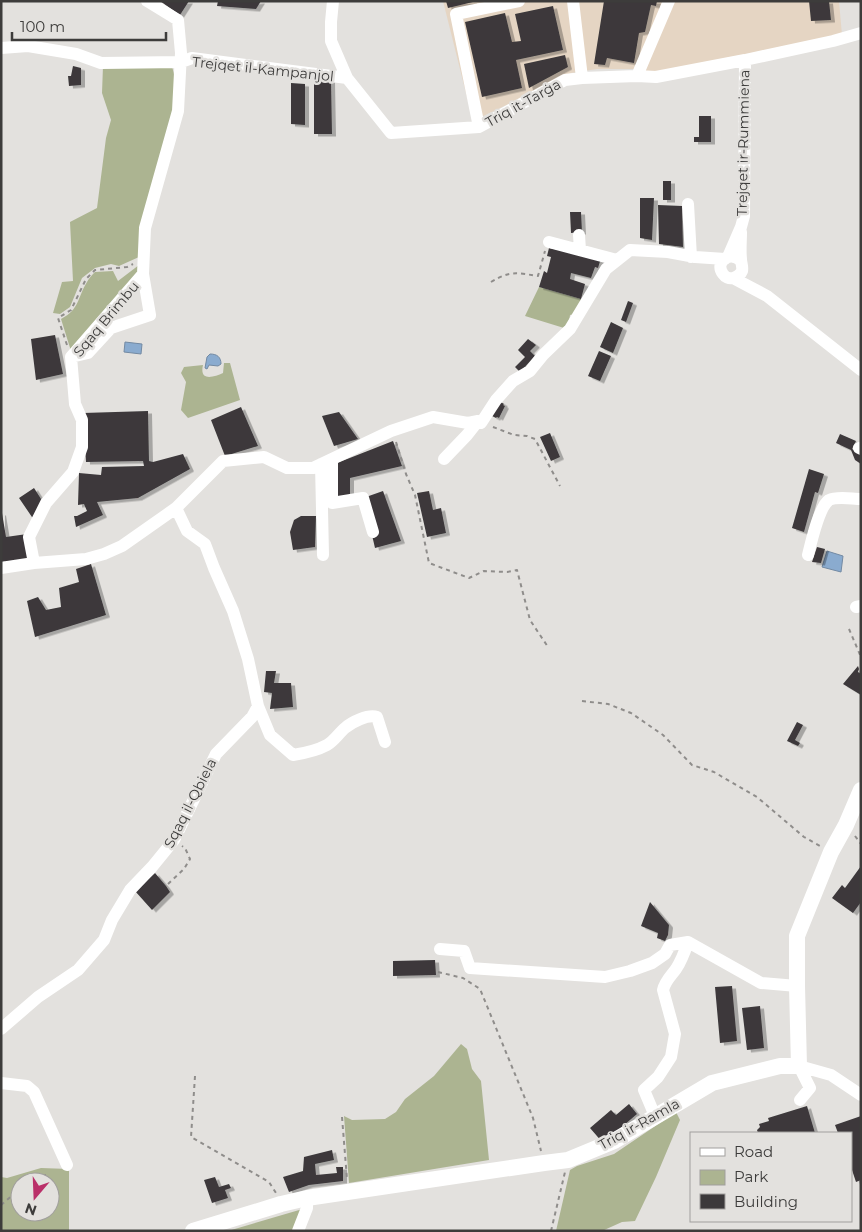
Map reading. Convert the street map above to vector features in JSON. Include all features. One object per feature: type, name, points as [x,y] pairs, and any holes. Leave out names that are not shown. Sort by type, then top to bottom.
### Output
[{"type":"main road","points":[[799,1066],[797,936],[831,852],[846,825],[861,790]]},
{"type":"main road","name":"Triq ir-Ramla","points":[[193,1231],[307,1198],[568,1160],[614,1141],[712,1083],[780,1066],[799,1066]]},
{"type":"street","name":"Sqaq Brimbu","points":[[34,563],[29,538],[46,503],[72,472],[82,447],[82,420],[75,404],[71,357],[144,274],[145,228],[178,111],[181,54],[178,20],[148,1]]},
{"type":"street","name":"Triq it-Tarġa","points":[[333,1],[332,42],[347,78],[391,133],[479,127],[565,80],[637,76],[656,77],[745,60],[861,33]]},
{"type":"street","points":[[479,127],[456,14],[519,1]]},
{"type":"street","points":[[573,1],[582,78]]},
{"type":"street","points":[[637,76],[669,1]]},
{"type":"street","name":"Trejqet il-Kampanjol","points":[[1,48],[28,46],[76,54],[101,63],[181,62],[192,58],[347,78]]},
{"type":"street","name":"Trejqet ir-Rummiena","points":[[724,262],[741,227],[744,216],[745,60]]},
{"type":"street","points":[[688,204],[693,257]]},
{"type":"street","name":"Trejqet ir-Rummiena","points":[[741,227],[742,265]]},
{"type":"street","points":[[579,235],[580,250]]},
{"type":"street","points":[[547,245],[580,250],[617,260]]},
{"type":"street","points":[[444,460],[480,422],[512,382],[530,371],[543,355],[570,329],[606,269],[630,250],[668,252],[724,262],[735,257],[767,296]]},
{"type":"street","points":[[724,262],[726,276],[767,296],[860,369]]},
{"type":"street","points":[[733,278],[739,275],[742,265]]},
{"type":"street","points":[[71,357],[88,353],[111,328],[150,315],[144,274]]},
{"type":"street","points":[[1,568],[86,559],[122,546],[176,508],[223,461],[264,457],[287,468],[313,468],[390,431],[433,417],[468,423],[480,422]]},
{"type":"street","points":[[327,462],[332,503],[363,498],[373,532]]},
{"type":"street","points":[[323,555],[327,462]]},
{"type":"street","points":[[808,555],[813,532],[825,505],[830,500],[838,498],[861,499]]},
{"type":"street","points":[[176,508],[187,530],[205,544],[233,611],[248,658],[258,706],[270,735],[293,755],[310,753],[329,744],[346,727],[368,716],[373,716],[377,717],[385,742]]},
{"type":"street","name":"Sqaq il-Qbiela","points":[[1,1029],[38,997],[78,970],[104,940],[112,920],[130,890],[174,840],[216,754],[252,717],[258,706]]},
{"type":"street","points":[[440,949],[464,951],[470,968],[605,977],[652,963],[665,954],[670,945],[688,942],[760,982],[797,986]]},
{"type":"street","points":[[655,1116],[644,1090],[658,1077],[671,1056],[676,1034],[663,990],[665,983],[682,960],[688,942]]},
{"type":"street","points":[[799,1066],[831,1075],[861,1096]]},
{"type":"street","points":[[799,1066],[810,1088],[800,1100]]},
{"type":"street","points":[[1,1083],[26,1086],[34,1092],[67,1165]]},
{"type":"street","points":[[298,1231],[307,1208],[307,1198]]},
{"type":"path","points":[[491,282],[504,274],[518,273],[538,276],[547,245]]},
{"type":"path","points":[[71,357],[58,318],[71,310],[86,278],[95,270],[127,268],[145,258]]},
{"type":"path","points":[[480,422],[514,436],[527,436],[536,439],[560,486]]},
{"type":"path","points":[[390,431],[396,440],[406,474],[415,495],[429,564],[469,578],[484,570],[506,572],[517,570],[530,620],[548,647]]},
{"type":"path","points":[[849,629],[861,656]]},
{"type":"path","points":[[582,701],[608,704],[631,713],[663,735],[692,765],[714,772],[757,797],[804,837],[831,852]]},
{"type":"path","points":[[168,884],[184,869],[190,859],[185,848],[174,840]]},
{"type":"path","points":[[438,972],[462,978],[480,989],[533,1118],[544,1163]]},
{"type":"path","points":[[195,1076],[191,1137],[269,1182],[282,1204]]},
{"type":"path","points":[[342,1117],[348,1192]]},
{"type":"path","points":[[551,1231],[568,1160]]},
{"type":"shaded area","points":[[443,1],[666,1],[634,69],[597,69],[571,73],[529,97],[523,97],[473,121]]},
{"type":"shaded area","points":[[672,1],[839,1],[842,35],[655,72],[645,72]]},
{"type":"green space","points":[[103,66],[172,66],[177,87],[175,114],[139,257],[119,266],[111,264],[95,268],[82,278],[70,307],[60,314],[53,313],[62,282],[73,281],[70,222],[97,208],[106,138],[111,120],[102,93]]},
{"type":"green space","points":[[139,265],[141,268],[71,351],[61,319],[75,307],[90,278],[95,272],[113,271],[118,281]]},
{"type":"green space","points":[[539,287],[585,301],[575,314],[570,315],[569,322],[564,328],[525,316]]},
{"type":"green space","points":[[224,363],[230,363],[240,400],[188,418],[181,410],[186,382],[181,373],[184,367],[203,365],[203,374],[212,377],[223,373]]},
{"type":"green space","points":[[461,1044],[467,1049],[472,1069],[481,1081],[489,1160],[349,1183],[344,1116],[352,1120],[385,1119],[396,1112],[405,1099],[434,1076]]},
{"type":"green space","points":[[676,1112],[680,1120],[635,1221],[622,1222],[602,1231],[556,1231],[570,1170],[614,1154]]},
{"type":"green space","points":[[41,1168],[69,1169],[69,1231],[1,1231],[1,1177],[10,1177],[10,1222],[60,1222],[60,1172],[27,1172]]},
{"type":"green space","points":[[306,1208],[296,1231],[228,1231]]},
{"type":"water","points":[[125,342],[142,344],[141,354],[124,352]]},
{"type":"water","points":[[210,354],[218,356],[221,364],[218,366],[209,365],[207,369],[205,368],[207,357]]},
{"type":"water","points":[[827,551],[843,556],[841,572],[822,567]]},
{"type":"building","points":[[160,1],[189,1],[180,15]]},
{"type":"building","points":[[218,1],[261,1],[256,9],[217,6]]},
{"type":"building","points":[[446,1],[473,1],[473,2],[448,8]]},
{"type":"building","points":[[604,1],[657,1],[656,6],[651,5],[645,32],[639,33],[634,63],[607,58],[605,65],[594,64]]},
{"type":"building","points":[[809,1],[829,1],[831,20],[811,21]]},
{"type":"building","points":[[553,6],[563,50],[516,60],[522,88],[482,97],[465,22],[505,13],[512,42],[521,41],[515,14]]},
{"type":"building","points":[[565,55],[568,67],[529,88],[524,64]]},
{"type":"building","points":[[73,66],[81,68],[81,85],[69,86],[68,76],[71,76]]},
{"type":"building","points":[[314,80],[331,80],[332,134],[314,134]]},
{"type":"building","points":[[291,83],[305,84],[305,125],[291,124]]},
{"type":"building","points":[[699,116],[711,116],[711,142],[694,142],[694,137],[699,137]]},
{"type":"building","points":[[663,181],[671,181],[671,200],[663,200]]},
{"type":"building","points":[[640,198],[654,198],[652,240],[640,238]]},
{"type":"building","points":[[658,205],[682,206],[683,247],[659,244]]},
{"type":"building","points":[[570,212],[581,212],[582,232],[571,233]]},
{"type":"building","points":[[549,248],[601,258],[598,268],[595,267],[591,278],[571,273],[570,279],[585,284],[581,299],[539,287],[544,271],[547,273],[551,257],[547,256]]},
{"type":"building","points":[[628,301],[633,303],[626,322],[621,320]]},
{"type":"building","points":[[611,322],[623,328],[613,353],[600,347]]},
{"type":"building","points":[[55,335],[63,374],[36,380],[31,339]]},
{"type":"building","points":[[528,339],[536,345],[530,351],[535,356],[520,372],[515,367],[525,357],[518,350]]},
{"type":"building","points":[[599,351],[611,356],[600,381],[588,376]]},
{"type":"building","points":[[499,401],[505,406],[499,418],[496,418],[492,416]]},
{"type":"building","points":[[241,407],[258,446],[225,456],[211,420]]},
{"type":"building","points":[[148,411],[149,461],[153,462],[183,454],[190,469],[138,498],[97,502],[103,515],[76,527],[74,516],[87,511],[84,504],[78,505],[79,473],[101,475],[102,467],[144,466],[143,461],[86,462],[83,413]]},
{"type":"building","points":[[339,412],[358,439],[334,446],[322,416]]},
{"type":"building","points":[[550,433],[560,457],[551,461],[540,437]]},
{"type":"building","points":[[840,434],[856,441],[852,449],[861,454],[861,464],[855,460],[851,450],[836,443]]},
{"type":"building","points":[[393,441],[402,466],[350,478],[350,495],[337,497],[337,463]]},
{"type":"building","points":[[809,469],[824,474],[818,493],[815,492],[804,532],[792,528]]},
{"type":"building","points":[[34,488],[43,502],[34,520],[19,498]]},
{"type":"building","points":[[383,491],[401,541],[375,548],[366,497]]},
{"type":"building","points":[[429,491],[433,510],[441,508],[446,533],[427,537],[417,493]]},
{"type":"building","points":[[1,513],[6,537],[27,534],[29,560],[1,562]]},
{"type":"building","points":[[301,516],[316,516],[315,547],[293,550],[290,532],[294,520]]},
{"type":"building","points":[[817,547],[825,549],[821,563],[812,562]]},
{"type":"building","points":[[91,564],[106,615],[35,637],[27,601],[38,597],[46,610],[61,607],[59,588],[79,582],[76,569]]},
{"type":"building","points":[[858,666],[858,672],[861,674],[861,695],[843,684]]},
{"type":"building","points":[[266,671],[276,671],[274,683],[291,683],[293,707],[270,709],[272,693],[264,692]]},
{"type":"building","points":[[797,722],[803,725],[795,740],[800,743],[798,746],[787,741]]},
{"type":"building","points":[[861,866],[861,902],[853,913],[832,898],[842,885],[845,888]]},
{"type":"building","points":[[155,873],[170,892],[152,910],[135,891]]},
{"type":"building","points":[[650,902],[669,925],[665,941],[657,938],[658,933],[641,926]]},
{"type":"building","points":[[435,960],[436,975],[393,976],[393,961]]},
{"type":"building","points":[[732,986],[737,1041],[720,1043],[715,987]]},
{"type":"building","points":[[760,1006],[764,1048],[747,1050],[742,1008]]},
{"type":"building","points":[[629,1104],[637,1114],[603,1143],[590,1128],[611,1110],[616,1115]]},
{"type":"building","points":[[807,1106],[815,1132],[758,1132],[759,1124],[769,1121],[768,1118]]},
{"type":"building","points":[[861,1116],[861,1180],[856,1182],[852,1170],[852,1132],[838,1132],[835,1125]]},
{"type":"building","points":[[332,1150],[334,1160],[315,1164],[316,1175],[337,1173],[336,1167],[343,1167],[343,1181],[309,1185],[289,1192],[283,1177],[303,1171],[304,1157]]},
{"type":"building","points":[[215,1177],[219,1187],[229,1184],[231,1188],[225,1190],[228,1198],[212,1203],[204,1180]]}]
